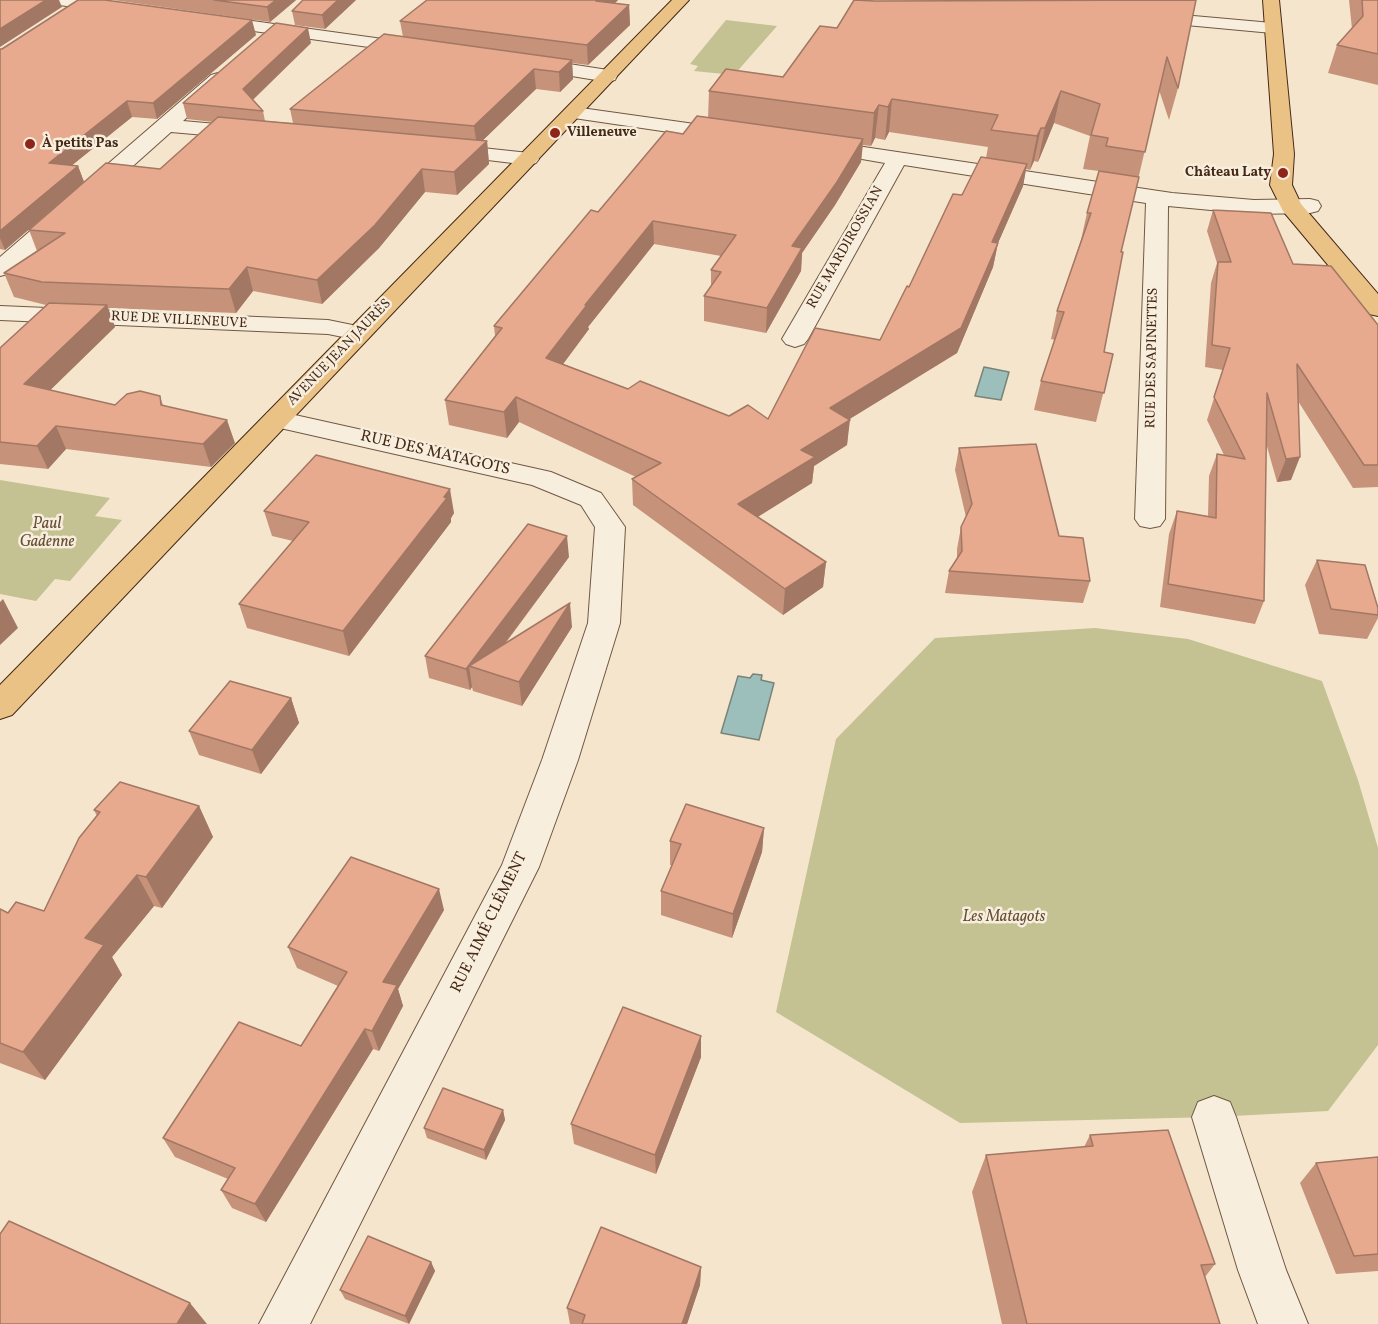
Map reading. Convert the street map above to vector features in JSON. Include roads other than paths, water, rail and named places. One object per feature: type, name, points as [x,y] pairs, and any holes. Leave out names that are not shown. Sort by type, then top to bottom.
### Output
[{"type":"main road","name":"AVENUE JEAN JAURÈS","points":[[0,706],[681,0]]},
{"type":"main road","points":[[1271,0],[1284,153],[1281,185],[1378,282]]},
{"type":"main road","points":[[1301,206],[1378,309]]},
{"type":"street","points":[[62,8],[83,4],[140,11]]},
{"type":"street","points":[[259,44],[293,14]]},
{"type":"street","points":[[1132,16],[1272,28]]},
{"type":"street","points":[[197,18],[434,51]]},
{"type":"street","points":[[516,63],[608,76]]},
{"type":"street","points":[[0,269],[41,236],[234,66]]},
{"type":"street","points":[[574,112],[746,138]]},
{"type":"street","points":[[165,125],[272,135]]},
{"type":"street","points":[[800,144],[1157,198],[1219,205],[1301,206]]},
{"type":"street","points":[[426,149],[529,159]]},
{"type":"street","name":"RUE MARDIROSSIAN","points":[[795,339],[898,158]]},
{"type":"street","name":"RUE DES SAPINETTES","points":[[1150,519],[1157,198]]},
{"type":"street","name":"RUE DE VILLENEUVE","points":[[0,313],[328,327],[358,333]]},
{"type":"street","name":"RUE DES MATAGOTS","points":[[277,419],[542,478],[591,499]]},
{"type":"street","name":"RUE AIMÉ CLÉMENT","points":[[284,1324],[520,867],[560,760],[604,623],[610,527],[591,499]]},
{"type":"street","points":[[1214,1117],[1262,1270],[1284,1324]]},
{"type":"water","points":[[984,367],[1009,372],[1001,400],[975,396]]},
{"type":"water","points":[[753,674],[762,675],[761,680],[774,683],[759,740],[721,733],[738,676],[750,678]]},
{"type":"place","name":"Villeneuve","points":[[555,133]]},
{"type":"place","name":"À petits Pas","points":[[30,144]]},
{"type":"place","name":"Château Laty","points":[[1283,173]]},
{"type":"park label","name":"Paul Gadenne","points":[[47,534]]},
{"type":"park label","name":"Les Matagots","points":[[1004,918]]}]
